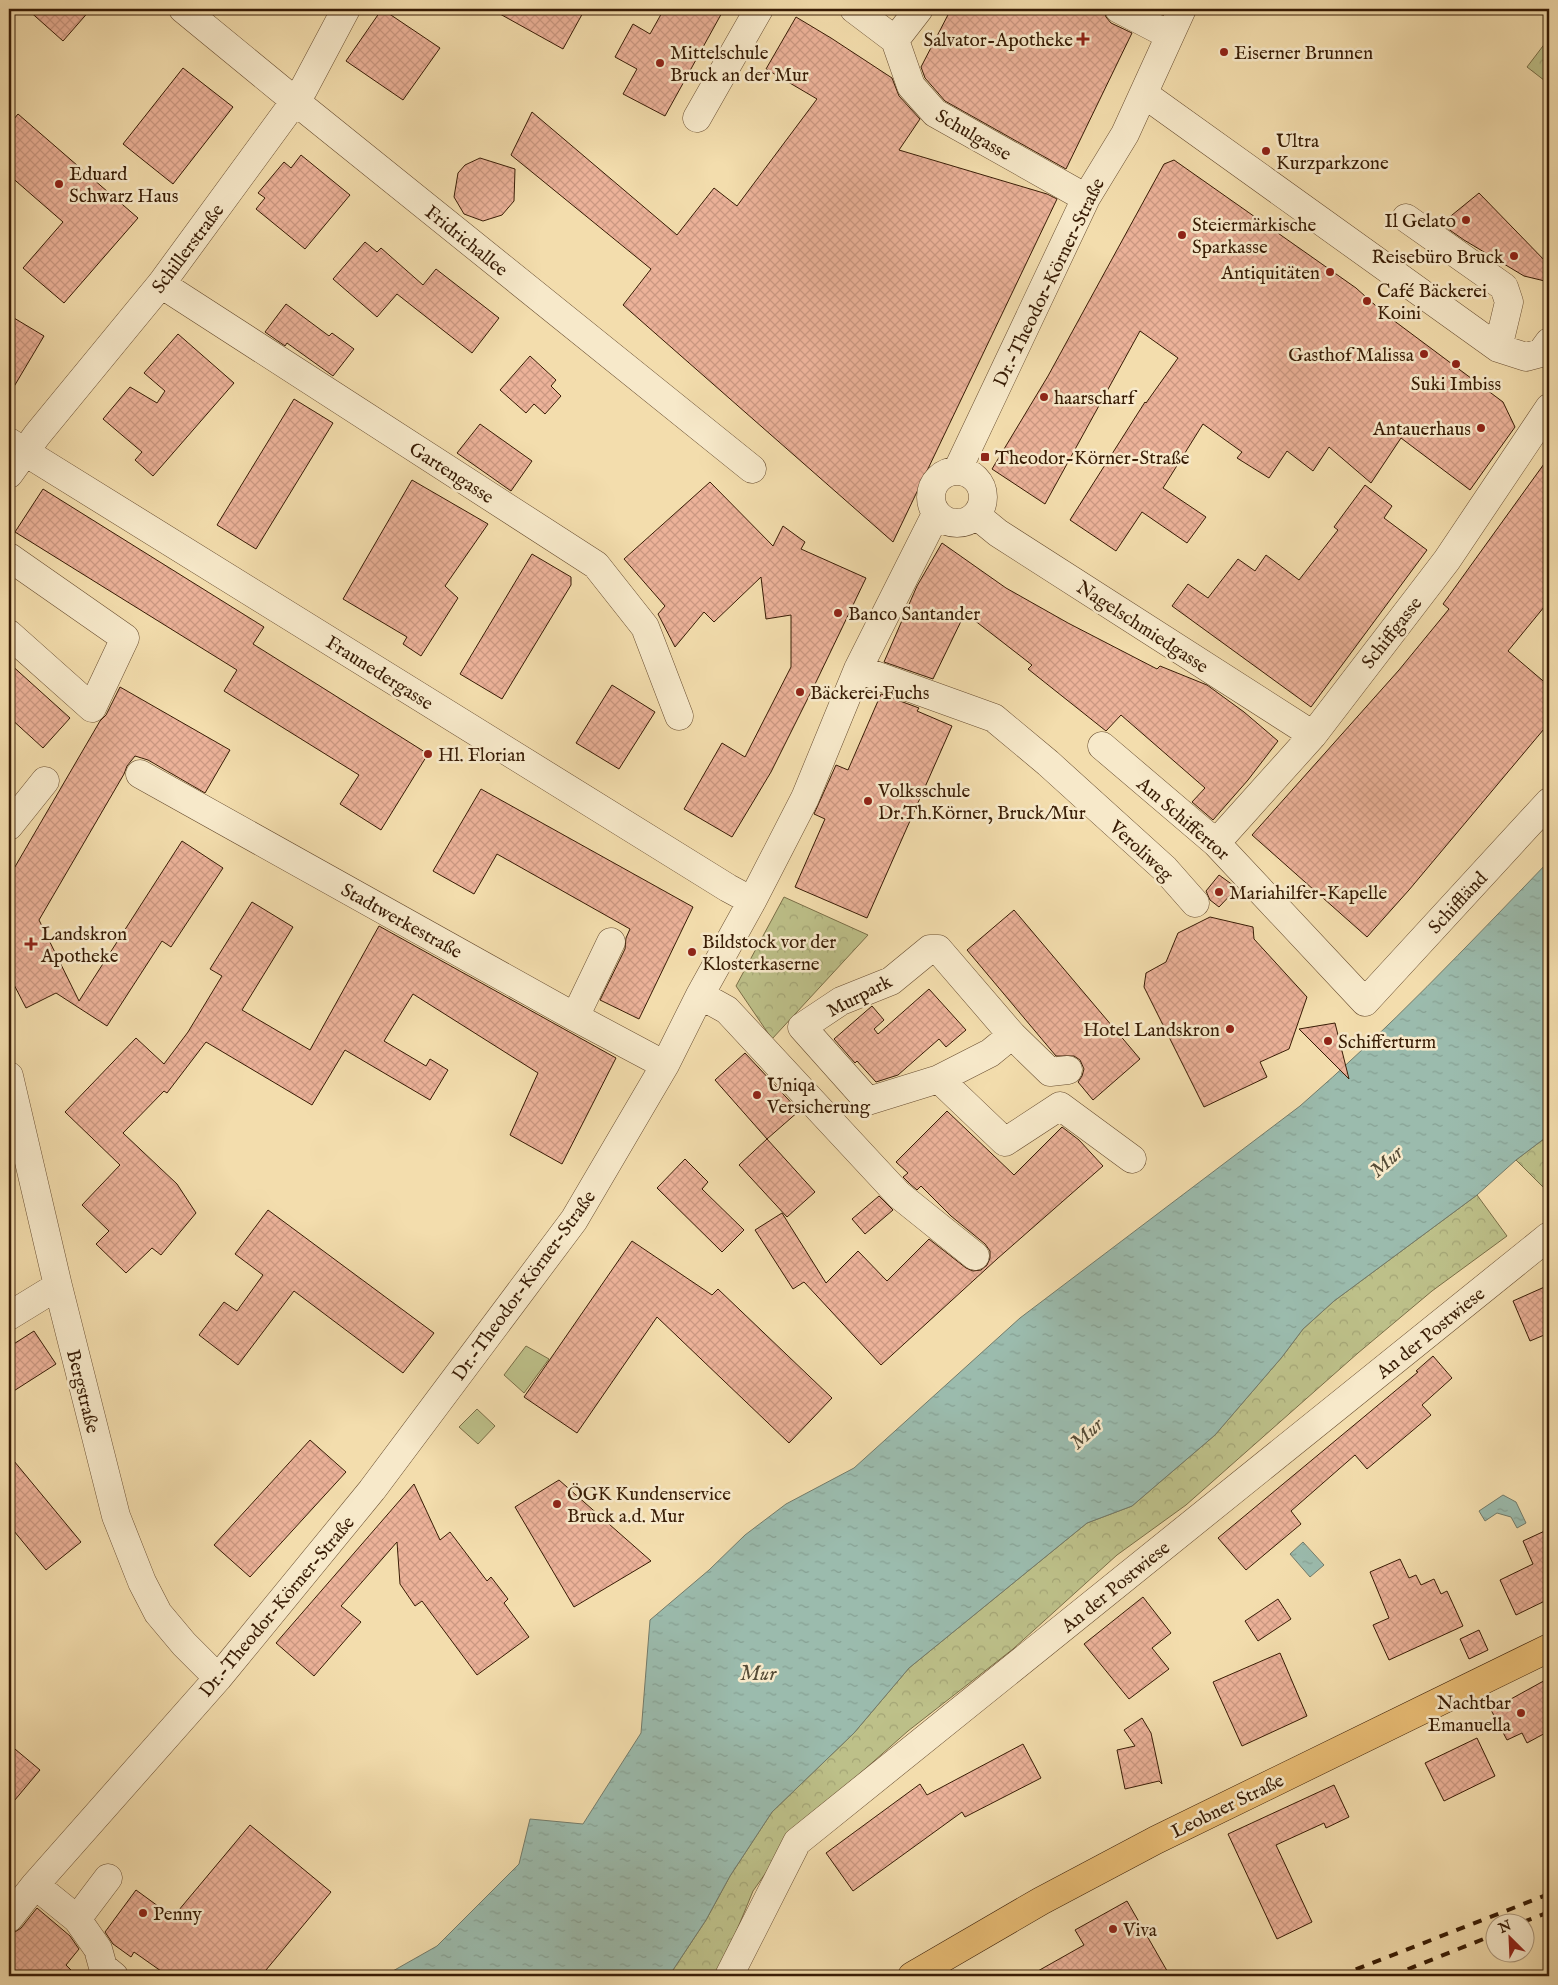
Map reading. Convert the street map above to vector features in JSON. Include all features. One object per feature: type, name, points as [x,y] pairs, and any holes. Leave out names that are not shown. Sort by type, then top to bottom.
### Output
[{"type":"main road","name":"Leobner Straße","points":[[912,1976],[1041,1902],[1156,1840],[1549,1648]]},
{"type":"street","name":"Fridrichallee","points":[[183,9],[752,469]]},
{"type":"street","name":"Schillerstraße","points":[[9,474],[16,447],[161,284],[303,90],[346,9]]},
{"type":"street","points":[[697,118],[759,9]]},
{"type":"street","points":[[854,9],[895,40],[919,9]]},
{"type":"street","points":[[1119,9],[1169,35]]},
{"type":"street","name":"Dr.-Theodor-Körner-Straße","points":[[957,471],[1086,198],[1125,134],[1182,9]]},
{"type":"street","name":"Schulgasse","points":[[895,40],[911,86],[935,113],[1086,198]]},
{"type":"street","points":[[1144,94],[1498,348],[1526,357],[1547,355]]},
{"type":"street","points":[[1406,218],[1504,287],[1509,302],[1498,348]]},
{"type":"street","name":"Gartengasse","points":[[161,284],[596,565],[644,627],[679,716]]},
{"type":"street","name":"Schiffgasse","points":[[1216,843],[1312,735],[1447,560],[1549,408]]},
{"type":"street","name":"Fraunedergasse","points":[[16,447],[728,888],[752,901]]},
{"type":"street","points":[[957,471],[969,474],[976,479],[983,495],[982,504],[976,515],[965,522],[956,523],[936,514],[931,494],[938,479],[945,474],[957,471]]},
{"type":"street","name":"Dr.-Theodor-Körner-Straße","points":[[9,1918],[218,1678],[372,1490],[574,1220],[665,1065],[700,995],[752,901],[805,798],[858,669],[936,514]]},
{"type":"street","name":"Nagelschmiedgasse","points":[[976,515],[998,532],[1312,735]]},
{"type":"street","points":[[9,557],[125,638],[92,708],[9,634]]},
{"type":"street","name":"Veroliweg","points":[[858,669],[994,718],[1048,763],[1164,869],[1195,902]]},
{"type":"street","name":"Am Schiffertor","points":[[1102,746],[1216,843],[1365,1002]]},
{"type":"street","name":"Stadtwerkestraße","points":[[140,774],[575,1017],[665,1065]]},
{"type":"street","points":[[9,826],[45,781]]},
{"type":"street","name":"Schiffländ","points":[[1365,1002],[1549,802]]},
{"type":"street","points":[[575,1017],[611,942]]},
{"type":"street","name":"Murpark","points":[[1012,1035],[990,1053],[939,1079],[868,1101],[802,1027],[841,1001],[891,981],[935,947],[1012,1035],[1050,1072],[1068,1070]]},
{"type":"street","points":[[700,995],[727,1010],[899,1195],[975,1256]]},
{"type":"street","points":[[770,1057],[802,1027]]},
{"type":"street","name":"Bergstraße","points":[[9,1076],[58,1286],[116,1516],[142,1582],[158,1613],[184,1644],[218,1678]]},
{"type":"street","points":[[939,1079],[1004,1142],[1060,1106],[1132,1159]]},
{"type":"street","name":"An der Postwiese","points":[[729,1976],[797,1842],[1549,1236]]},
{"type":"street","points":[[9,1316],[58,1286]]},
{"type":"street","points":[[77,1919],[108,1878]]},
{"type":"street","points":[[36,1885],[77,1919],[98,1949],[103,1967],[114,1976]]},
{"type":"green space","points":[[1546,42],[1549,44],[1549,84],[1527,67]]},
{"type":"green space","points":[[784,897],[868,935],[772,1039],[736,986]]},
{"type":"green space","points":[[1549,1135],[1549,1193],[1516,1160]]},
{"type":"green space","points":[[1477,1195],[1507,1236],[1432,1291],[1358,1353],[1186,1505],[1117,1555],[1013,1649],[908,1731],[796,1830],[753,1891],[718,1976],[669,1976],[706,1920],[730,1876],[772,1812],[854,1733],[909,1668],[1087,1523],[1132,1506],[1215,1435],[1282,1357],[1303,1329],[1334,1301]]},
{"type":"green space","points":[[526,1346],[549,1359],[524,1393],[504,1375]]},
{"type":"green space","points":[[477,1409],[495,1426],[478,1444],[459,1427]]},
{"type":"water","name":"Mur","points":[[1549,861],[1549,1135],[1516,1160],[1477,1195],[1334,1301],[1303,1329],[1282,1357],[1215,1435],[1132,1506],[1087,1523],[909,1668],[854,1733],[772,1812],[730,1876],[706,1920],[669,1976],[384,1976],[437,1946],[519,1864],[530,1819],[583,1824],[641,1733],[650,1620],[709,1570],[745,1535],[786,1504],[854,1468],[1020,1318],[1300,1106],[1396,1017]]},
{"type":"water","points":[[1503,1495],[1516,1502],[1526,1523],[1517,1528],[1511,1517],[1497,1513],[1485,1521],[1479,1511]]},
{"type":"water","points":[[1303,1542],[1324,1565],[1310,1577],[1290,1554]]},
{"type":"building","points":[[27,9],[91,9],[63,41]]},
{"type":"building","points":[[382,9],[440,48],[403,100],[346,61]]},
{"type":"building","points":[[491,9],[585,9],[563,49]]},
{"type":"building","name":"Mittelschule Bruck an der Mur","points":[[664,9],[724,9],[665,116],[623,94],[637,69],[615,57],[633,24],[650,34]]},
{"type":"building","points":[[951,9],[1104,9],[1106,17],[1111,23],[1132,33],[1066,169],[945,101],[925,78],[921,67]]},
{"type":"building","points":[[796,17],[892,78],[899,96],[920,119],[899,150],[1047,194],[1057,199],[893,542],[623,305],[651,269],[511,155],[532,112],[677,235],[714,188],[737,206],[817,99],[766,69]]},
{"type":"building","points":[[183,68],[233,107],[173,184],[123,144]]},
{"type":"building","name":"Eduard Schwarz Haus","points":[[18,114],[138,218],[64,303],[23,268],[63,222],[9,175],[9,125]]},
{"type":"building","points":[[301,155],[350,195],[305,249],[256,209],[265,198],[258,193],[284,162],[291,168]]},
{"type":"building","points":[[480,158],[515,169],[514,201],[502,215],[483,221],[464,214],[454,197],[458,173],[465,165]]},
{"type":"building","points":[[1174,160],[1356,288],[1385,314],[1503,402],[1515,427],[1470,490],[1401,438],[1371,483],[1329,447],[1313,471],[1287,451],[1269,478],[1237,458],[1242,452],[1203,424],[1163,488],[1206,517],[1187,543],[1142,512],[1116,551],[1070,520],[1145,402],[1178,358],[1140,331],[1045,504],[992,469],[1048,376],[1164,164]]},
{"type":"building","points":[[1479,193],[1549,265],[1549,282],[1524,276],[1441,224]]},
{"type":"building","points":[[365,242],[377,252],[381,248],[423,285],[436,269],[499,318],[472,353],[397,294],[377,317],[333,279]]},
{"type":"building","points":[[286,304],[329,336],[332,333],[354,349],[333,376],[287,343],[285,346],[265,332]]},
{"type":"building","points":[[9,315],[44,336],[9,395]]},
{"type":"building","points":[[178,334],[234,383],[153,476],[135,460],[142,452],[103,419],[130,387],[157,403],[165,391],[144,373]]},
{"type":"building","points":[[530,356],[556,380],[551,386],[561,396],[545,414],[534,404],[526,413],[500,390]]},
{"type":"building","points":[[294,399],[333,423],[256,549],[217,525]]},
{"type":"building","points":[[480,424],[532,461],[511,491],[457,453]]},
{"type":"building","points":[[1549,457],[1549,601],[1508,651],[1549,686],[1549,723],[1409,890],[1367,937],[1252,835],[1399,670],[1449,609],[1443,604]]},
{"type":"building","points":[[412,480],[488,524],[445,586],[458,598],[421,656],[403,644],[407,637],[343,599]]},
{"type":"building","points":[[710,482],[773,546],[783,526],[805,542],[801,549],[866,578],[771,772],[732,837],[684,809],[722,743],[745,757],[791,667],[791,615],[766,619],[761,577],[714,622],[704,612],[675,647],[658,614],[665,606],[624,559]]},
{"type":"building","points":[[1365,485],[1392,506],[1384,518],[1427,550],[1311,707],[1172,606],[1188,584],[1208,598],[1238,559],[1255,571],[1266,555],[1299,580],[1338,530],[1334,527]]},
{"type":"building","points":[[43,489],[264,627],[253,644],[428,754],[381,830],[340,804],[359,775],[224,691],[237,670],[15,532]]},
{"type":"building","points":[[942,543],[1006,588],[1068,623],[1157,669],[1160,666],[1207,685],[1244,712],[1278,741],[1248,780],[1213,820],[1192,802],[1205,788],[1121,715],[1106,731],[1028,669],[1032,665],[965,613],[933,679],[884,662],[917,586]]},
{"type":"building","points":[[532,554],[571,577],[571,585],[502,699],[460,674]]},
{"type":"building","points":[[9,663],[70,718],[43,748],[9,717]]},
{"type":"building","points":[[612,685],[655,712],[619,769],[576,743]]},
{"type":"building","points":[[120,687],[230,750],[205,793],[148,760],[135,756],[127,766],[39,920],[79,1001],[182,841],[223,868],[171,947],[162,941],[107,1026],[56,993],[26,1008],[9,975],[9,877],[100,721],[106,715]]},
{"type":"building","name":"Volksschule Dr.Th.Körner, Bruck/Mur","points":[[881,694],[919,708],[917,711],[952,726],[867,918],[795,887],[825,819],[814,814],[836,765],[848,770]]},
{"type":"building","points":[[481,789],[693,907],[639,1019],[600,1000],[625,949],[626,938],[630,929],[497,854],[474,894],[433,871]]},
{"type":"building","name":"Mariahilfer-Kapelle","points":[[1219,875],[1237,888],[1219,907],[1210,900],[1206,891]]},
{"type":"building","points":[[252,902],[293,927],[242,1010],[310,1050],[379,926],[616,1058],[562,1164],[510,1135],[538,1073],[413,994],[384,1041],[426,1066],[430,1059],[448,1070],[430,1100],[345,1050],[312,1105],[206,1042],[167,1093],[164,1091],[123,1133],[177,1184],[196,1213],[161,1255],[152,1248],[126,1273],[96,1244],[109,1231],[82,1205],[120,1165],[65,1112],[136,1038],[164,1064],[188,1032],[222,976],[210,969]]},
{"type":"building","points":[[1014,910],[1140,1059],[1093,1100],[1078,1082],[1084,1069],[1080,1060],[1074,1056],[1056,1056],[967,950]]},
{"type":"building","name":"Hotel Landskron","points":[[1210,917],[1253,927],[1254,939],[1307,997],[1289,1049],[1260,1062],[1267,1077],[1204,1107],[1144,987],[1146,973],[1166,962],[1178,933]]},
{"type":"building","points":[[929,989],[966,1030],[946,1047],[939,1039],[898,1075],[876,1082],[857,1061],[855,1063],[834,1039],[872,1006],[884,1020],[874,1029],[878,1034]]},
{"type":"building","points":[[1335,1023],[1349,1079],[1299,1029]]},
{"type":"building","name":"Uniqa Versicherung","points":[[745,1053],[799,1111],[767,1139],[715,1080]]},
{"type":"building","points":[[947,1111],[1014,1175],[1062,1127],[1079,1140],[1103,1166],[997,1259],[881,1365],[804,1282],[793,1289],[755,1230],[782,1213],[826,1283],[858,1251],[887,1281],[929,1239],[966,1268],[973,1271],[981,1270],[987,1265],[990,1258],[990,1251],[985,1244],[951,1216],[921,1186],[917,1190],[910,1184],[903,1177],[908,1173],[896,1162]]},
{"type":"building","points":[[767,1139],[815,1192],[787,1217],[739,1165]]},
{"type":"building","points":[[685,1159],[708,1182],[702,1189],[744,1230],[722,1252],[657,1188]]},
{"type":"building","points":[[879,1196],[893,1210],[865,1234],[852,1219]]},
{"type":"building","points":[[268,1210],[434,1333],[403,1373],[294,1291],[238,1365],[199,1335],[224,1302],[237,1311],[263,1275],[235,1254]]},
{"type":"building","points":[[632,1241],[712,1295],[718,1289],[832,1398],[789,1443],[657,1317],[577,1433],[524,1397]]},
{"type":"building","points":[[1549,1285],[1549,1333],[1530,1341],[1513,1301]]},
{"type":"building","points":[[34,1331],[56,1364],[9,1394],[9,1347]]},
{"type":"building","points":[[1433,1356],[1452,1378],[1422,1405],[1431,1415],[1367,1469],[1355,1455],[1291,1511],[1301,1524],[1246,1570],[1218,1538],[1418,1372],[1416,1371]]},
{"type":"building","points":[[310,1440],[346,1472],[250,1577],[214,1545]]},
{"type":"building","points":[[9,1455],[81,1542],[46,1570],[9,1525]]},
{"type":"building","points":[[559,1480],[651,1561],[574,1607],[515,1507]]},
{"type":"building","points":[[414,1484],[440,1540],[450,1532],[487,1581],[491,1577],[508,1599],[504,1603],[529,1637],[477,1675],[422,1601],[415,1606],[400,1584],[397,1542],[341,1606],[361,1622],[314,1676],[276,1643]]},
{"type":"building","points":[[1549,1529],[1549,1599],[1516,1615],[1500,1580],[1533,1564],[1523,1541]]},
{"type":"building","points":[[1400,1559],[1409,1578],[1416,1575],[1421,1585],[1434,1579],[1441,1594],[1447,1591],[1463,1626],[1389,1660],[1373,1625],[1389,1618],[1370,1572]]},
{"type":"building","points":[[1143,1597],[1171,1633],[1152,1648],[1169,1669],[1129,1699],[1084,1644]]},
{"type":"building","points":[[1278,1599],[1291,1619],[1258,1641],[1245,1621]]},
{"type":"building","points":[[1479,1630],[1488,1650],[1469,1659],[1460,1639]]},
{"type":"building","points":[[1280,1653],[1307,1716],[1242,1746],[1213,1682]]},
{"type":"building","name":"Nachtbar Emanuella","points":[[1549,1678],[1549,1731],[1527,1743],[1522,1733],[1507,1740],[1491,1710]]},
{"type":"building","points":[[1142,1718],[1151,1733],[1162,1784],[1159,1781],[1125,1789],[1117,1750],[1135,1746],[1124,1730]]},
{"type":"building","points":[[1477,1738],[1495,1776],[1444,1801],[1425,1763]]},
{"type":"building","points":[[9,1744],[40,1770],[9,1807]]},
{"type":"building","points":[[1023,1744],[1041,1778],[965,1817],[962,1812],[853,1891],[826,1853],[920,1784],[927,1795]]},
{"type":"building","points":[[1334,1785],[1349,1817],[1326,1828],[1324,1823],[1276,1845],[1312,1922],[1277,1939],[1228,1834]]},
{"type":"building","points":[[250,1825],[331,1892],[261,1976],[168,1976],[134,1952],[131,1957],[113,1944],[105,1932],[136,1890],[173,1917]]},
{"type":"building","points":[[1127,1901],[1170,1976],[1029,1976],[1084,1945],[1075,1930]]},
{"type":"building","points":[[37,1908],[70,1936],[79,1949],[66,1965],[77,1976],[9,1976],[9,1936],[21,1928]]},
{"type":"railway","points":[[1339,1976],[1549,1894]]},
{"type":"railway","points":[[1536,1917],[1549,1912]]},
{"type":"railway","points":[[1391,1976],[1486,1938]]},
{"type":"place","name":"Salvator-Apotheke","points":[[1083,39]]},
{"type":"place","name":"Eiserner Brunnen","points":[[1224,52]]},
{"type":"place","name":"Mittelschule Bruck an der Mur","points":[[660,63]]},
{"type":"place","name":"Ultra Kurzparkzone","points":[[1266,151]]},
{"type":"place","name":"Eduard Schwarz Haus","points":[[59,184]]},
{"type":"place","name":"Il Gelato","points":[[1466,220]]},
{"type":"place","name":"Steiermärkische Sparkasse","points":[[1182,235]]},
{"type":"place","name":"Reisebüro Bruck","points":[[1514,256]]},
{"type":"place","name":"Antiquitäten","points":[[1330,272]]},
{"type":"place","name":"Café Bäckerei Koini","points":[[1367,301]]},
{"type":"place","name":"Gasthof Malissa","points":[[1424,354]]},
{"type":"place","name":"Suki Imbiss","points":[[1456,364]]},
{"type":"place","name":"haarscharf","points":[[1044,397]]},
{"type":"place","name":"Antauerhaus","points":[[1481,428]]},
{"type":"place","name":"Theodor-Körner-Straße","points":[[985,457]]},
{"type":"place","name":"Banco Santander","points":[[838,613]]},
{"type":"place","name":"Bäckerei Fuchs","points":[[800,692]]},
{"type":"place","name":"Hl. Florian","points":[[428,754]]},
{"type":"place","name":"Volksschule Dr.Th.Körner, Bruck/Mur","points":[[868,801]]},
{"type":"place","name":"Mariahilfer-Kapelle","points":[[1219,892]]},
{"type":"place","name":"Landskron Apotheke","points":[[31,944]]},
{"type":"place","name":"Bildstock vor der Klosterkaserne","points":[[692,952]]},
{"type":"place","name":"Hotel Landskron","points":[[1230,1029]]},
{"type":"place","name":"Schifferturm","points":[[1328,1041]]},
{"type":"place","name":"Uniqa Versicherung","points":[[757,1095]]},
{"type":"place","name":"ÖGK Kundenservice Bruck a.d. Mur","points":[[557,1504]]},
{"type":"place","name":"Nachtbar Emanuella","points":[[1521,1713]]},
{"type":"place","name":"Penny","points":[[143,1913]]},
{"type":"place","name":"Viva","points":[[1113,1929]]}]
